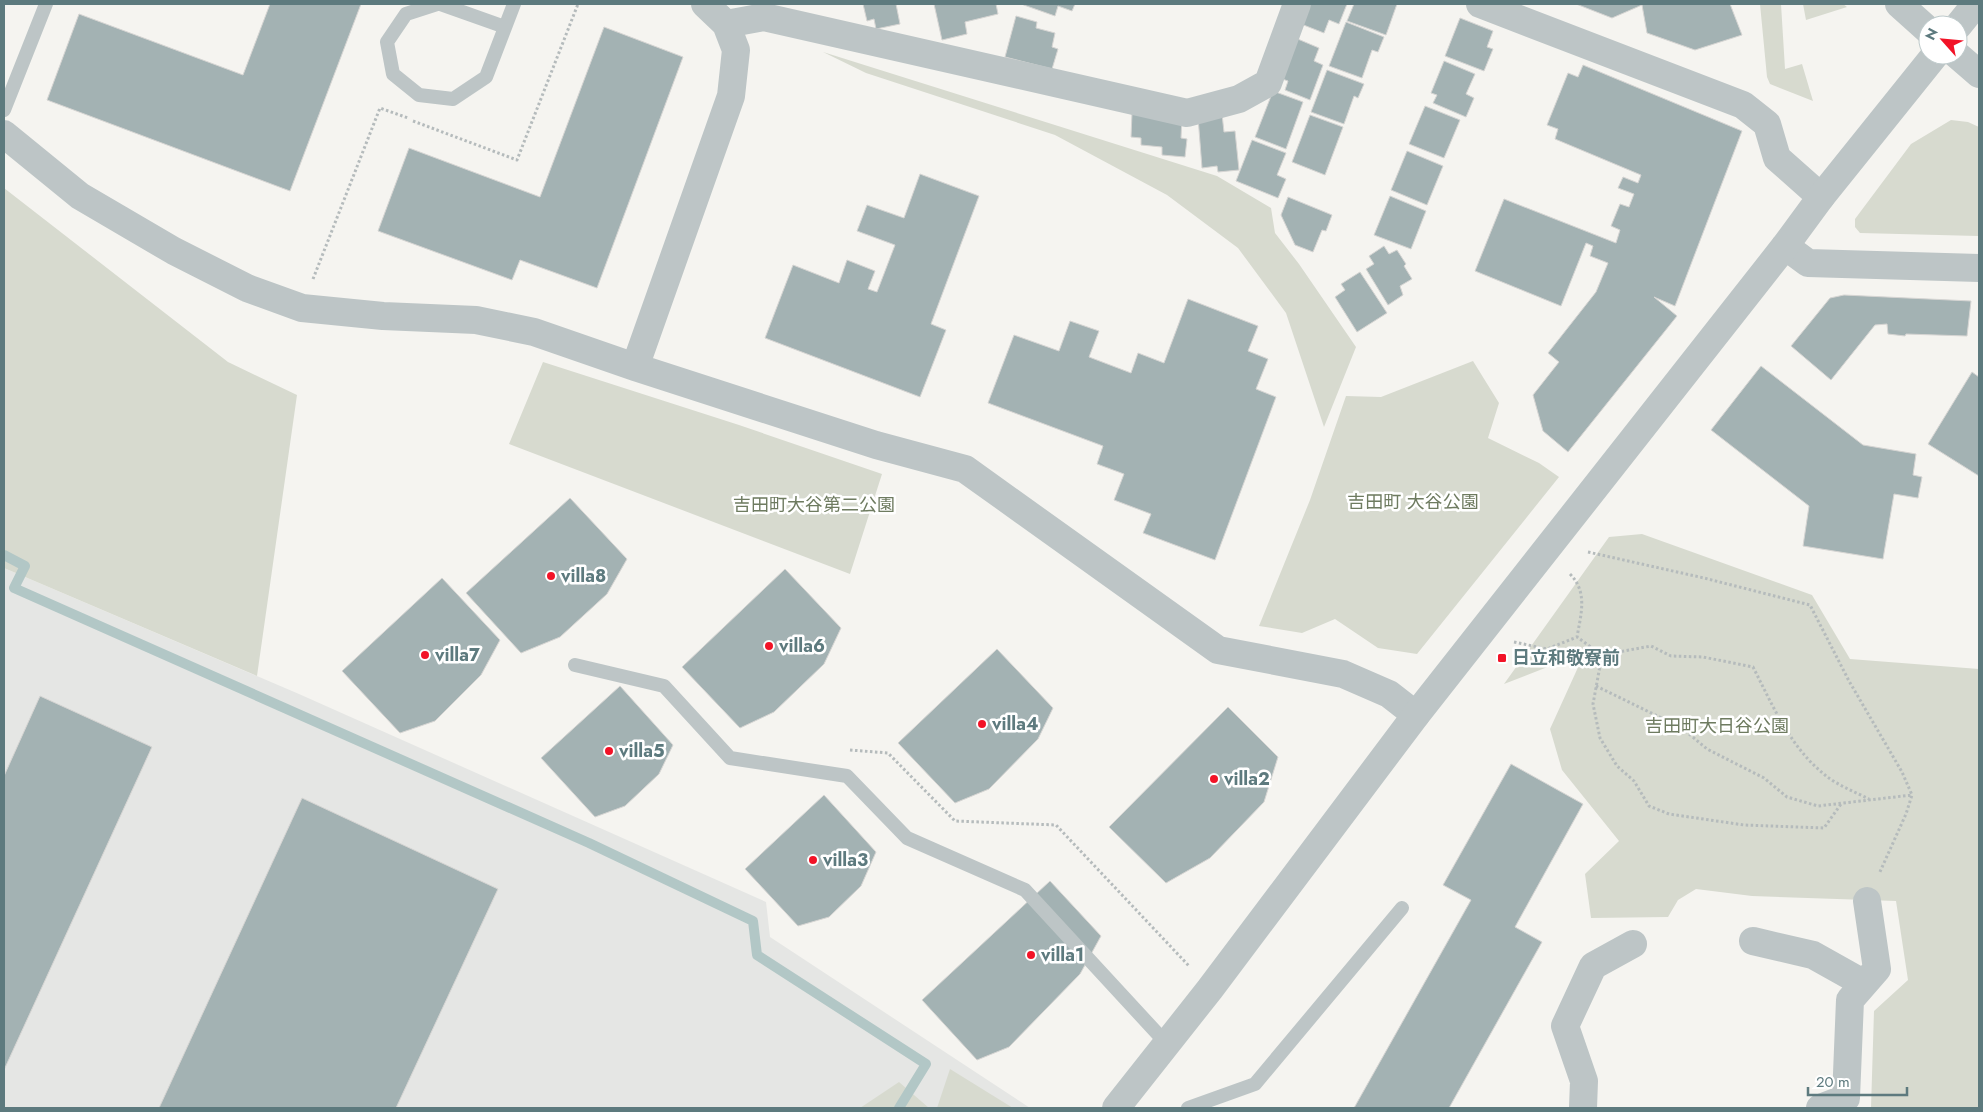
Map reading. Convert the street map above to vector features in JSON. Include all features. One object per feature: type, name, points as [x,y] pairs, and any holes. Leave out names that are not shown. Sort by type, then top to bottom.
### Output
[{"type":"street","points":[[635,367],[731,96],[736,50],[726,24],[705,4]]},
{"type":"street","points":[[726,24],[764,17],[1188,113],[1239,99],[1268,83],[1297,4]]},
{"type":"street","points":[[1480,4],[1743,105],[1767,124],[1777,158],[1821,197]]},
{"type":"street","points":[[1899,4],[1918,21]]},
{"type":"street","points":[[1968,64],[1979,74]]},
{"type":"street","points":[[1116,1108],[1210,989],[1416,715],[1785,246],[1821,197],[1927,65]]},
{"type":"street","points":[[4,134],[80,196],[140,232],[247,288],[302,308],[383,316],[476,320],[534,332],[635,367],[876,445],[965,469],[1218,650],[1343,674],[1389,694],[1416,715]]},
{"type":"street","points":[[1785,246],[1808,263],[1979,268]]},
{"type":"street","points":[[1823,1108],[1846,1098],[1850,1000],[1877,969],[1867,901]]},
{"type":"street","points":[[1753,940],[1813,955],[1863,983]]},
{"type":"street","points":[[1583,1108],[1584,1081],[1565,1026],[1593,966],[1633,944]]},
{"type":"lane","points":[[4,110],[46,4]]},
{"type":"lane","points":[[505,28],[439,4],[406,14],[387,42],[393,74],[419,95],[453,99],[486,77],[505,28],[514,4]]},
{"type":"lane","points":[[574,665],[664,686],[730,758],[847,776],[907,838],[1025,890],[1167,1044]]},
{"type":"lane","points":[[1188,1108],[1255,1084],[1402,908]]},
{"type":"path","points":[[302,308],[380,108],[517,160],[578,4]]},
{"type":"path","points":[[1588,552],[1704,578],[1810,605],[1849,682],[1902,772],[1912,795],[1906,814],[1867,901]]},
{"type":"path","points":[[1570,574],[1578,582],[1583,601],[1577,637]]},
{"type":"path","points":[[1577,637],[1602,655],[1651,646],[1671,656],[1703,657],[1753,667],[1783,726],[1801,753],[1826,777],[1870,800]]},
{"type":"path","points":[[1514,642],[1547,648],[1577,637]]},
{"type":"path","points":[[1602,655],[1593,704],[1600,738],[1617,766],[1634,781],[1649,806],[1668,814],[1744,825],[1824,828],[1841,804]]},
{"type":"path","points":[[1596,686],[1682,728],[1707,749],[1764,778],[1787,796],[1818,806],[1912,795]]},
{"type":"path","points":[[850,750],[888,753],[955,822],[1056,825],[1210,989]]},
{"type":"shaded area","points":[[4,568],[299,694],[766,902],[770,937],[1030,1108],[4,1108]]},
{"type":"green space","points":[[1760,4],[1781,4],[1785,69],[1802,64],[1813,101],[1770,84],[1767,77]]},
{"type":"green space","points":[[1803,4],[1843,4],[1847,7],[1806,20]]},
{"type":"green space","points":[[823,52],[1217,176],[1271,208],[1275,233],[1299,264],[1356,347],[1324,427],[1286,313],[1238,248],[1167,195],[1055,135],[866,73]]},
{"type":"green space","points":[[1951,120],[1968,122],[1979,127],[1978,236],[1860,233],[1855,227],[1855,219],[1911,144]]},
{"type":"green space","points":[[4,188],[228,362],[297,395],[257,676],[4,568]]},
{"type":"green space","name":"吉田町 大谷公園","points":[[1473,361],[1499,403],[1488,438],[1539,463],[1559,477],[1417,654],[1378,648],[1335,619],[1302,633],[1259,626],[1310,500],[1346,396],[1381,397]]},
{"type":"green space","name":"吉田町大谷第二公園","points":[[543,362],[739,425],[882,474],[850,574],[509,444]]},
{"type":"green space","name":"吉田町大日谷公園","points":[[1642,534],[1812,595],[1850,659],[1979,669],[1979,1108],[1871,1108],[1874,1011],[1908,980],[1896,901],[1752,896],[1696,889],[1678,900],[1668,917],[1591,918],[1585,874],[1619,841],[1562,770],[1550,729],[1580,663],[1568,659],[1504,684],[1609,537]]},
{"type":"green space","points":[[950,1069],[1013,1108],[937,1108]]},
{"type":"green space","points":[[899,1082],[929,1108],[860,1108]]},
{"type":"building","points":[[270,4],[361,4],[290,191],[47,100],[79,14],[243,75]]},
{"type":"building","points":[[863,4],[896,4],[900,24],[876,29],[874,19],[867,21]]},
{"type":"building","points":[[934,4],[996,4],[998,14],[965,22],[967,34],[942,40]]},
{"type":"building","points":[[1021,4],[1075,4],[1072,11],[1058,6],[1055,16]]},
{"type":"building","points":[[1308,4],[1347,4],[1339,24],[1329,20],[1324,33],[1301,24]]},
{"type":"building","points":[[1354,4],[1397,4],[1386,35],[1347,21]]},
{"type":"building","points":[[1576,4],[1730,4],[1742,35],[1695,50],[1647,33],[1642,5],[1612,18]]},
{"type":"building","points":[[1016,16],[1037,22],[1036,28],[1055,33],[1052,47],[1058,49],[1052,69],[1005,57]]},
{"type":"building","points":[[1460,18],[1493,31],[1487,47],[1493,49],[1484,71],[1445,56]]},
{"type":"building","points":[[1346,22],[1384,37],[1378,52],[1372,50],[1362,78],[1329,66]]},
{"type":"building","points":[[604,27],[683,57],[597,288],[520,260],[512,280],[378,231],[409,148],[540,197]]},
{"type":"building","points":[[1293,37],[1319,48],[1314,61],[1323,65],[1310,100],[1285,90],[1288,81],[1277,77]]},
{"type":"building","points":[[1444,61],[1475,74],[1466,94],[1474,98],[1466,117],[1433,103],[1437,95],[1431,93]]},
{"type":"building","points":[[1583,65],[1742,131],[1675,306],[1654,297],[1677,316],[1568,452],[1543,431],[1533,395],[1559,362],[1548,353],[1596,292],[1608,263],[1590,256],[1593,246],[1586,243],[1561,306],[1475,271],[1504,199],[1616,243],[1620,230],[1611,226],[1620,204],[1629,207],[1634,194],[1618,188],[1623,177],[1638,183],[1641,175],[1555,139],[1558,129],[1547,125],[1568,73],[1578,77]]},
{"type":"building","points":[[1327,70],[1364,84],[1358,98],[1354,96],[1344,124],[1311,112]]},
{"type":"building","points":[[1273,91],[1303,102],[1286,149],[1255,137]]},
{"type":"building","points":[[1425,106],[1460,120],[1444,158],[1409,144]]},
{"type":"building","points":[[1132,113],[1182,116],[1181,138],[1187,139],[1185,157],[1162,155],[1162,147],[1141,145],[1141,138],[1131,137]]},
{"type":"building","points":[[1222,114],[1224,132],[1235,131],[1239,170],[1218,172],[1217,166],[1202,168],[1198,117]]},
{"type":"building","points":[[1310,115],[1343,127],[1325,175],[1292,162]]},
{"type":"building","points":[[1252,140],[1286,153],[1277,175],[1286,179],[1278,198],[1236,181]]},
{"type":"building","points":[[1407,151],[1443,166],[1427,205],[1391,190]]},
{"type":"building","points":[[920,174],[979,196],[931,324],[946,330],[920,397],[765,338],[793,265],[839,283],[847,260],[875,271],[868,289],[877,292],[895,245],[857,231],[867,205],[904,218]]},
{"type":"building","points":[[1390,196],[1426,211],[1411,249],[1374,235]]},
{"type":"building","points":[[1288,197],[1332,215],[1326,231],[1322,230],[1313,252],[1295,245],[1281,215]]},
{"type":"building","points":[[1384,246],[1389,254],[1397,250],[1406,264],[1404,266],[1412,279],[1400,286],[1403,295],[1388,305],[1366,269],[1374,264],[1369,256]]},
{"type":"building","points":[[1360,272],[1387,313],[1357,332],[1335,297],[1345,290],[1341,284]]},
{"type":"building","points":[[1844,295],[1971,301],[1967,336],[1906,334],[1905,336],[1888,334],[1887,324],[1875,325],[1831,380],[1791,346],[1830,298]]},
{"type":"building","points":[[1188,299],[1258,326],[1248,351],[1268,359],[1256,389],[1276,397],[1215,560],[1143,533],[1151,514],[1114,500],[1124,474],[1097,464],[1103,446],[988,403],[1014,335],[1059,351],[1070,321],[1099,331],[1089,357],[1131,373],[1138,353],[1164,363]]},
{"type":"building","points":[[1761,366],[1863,445],[1916,454],[1913,475],[1922,477],[1918,498],[1894,494],[1883,559],[1803,546],[1809,506],[1711,430]]},
{"type":"building","points":[[1972,372],[1979,377],[1979,476],[1928,444]]},
{"type":"building","name":"villa8","points":[[570,498],[627,559],[607,594],[560,637],[521,653],[466,593]]},
{"type":"building","name":"villa6","points":[[785,569],[841,628],[824,664],[774,712],[740,728],[682,667]]},
{"type":"building","name":"villa7","points":[[442,578],[500,640],[481,675],[435,721],[400,733],[342,671]]},
{"type":"building","name":"villa4","points":[[997,649],[1053,708],[1038,739],[989,789],[955,803],[898,743]]},
{"type":"building","name":"villa5","points":[[620,686],[673,745],[659,774],[625,806],[595,817],[541,758]]},
{"type":"building","points":[[40,696],[152,747],[4,1070],[4,776]]},
{"type":"building","name":"villa2","points":[[1228,707],[1278,757],[1264,802],[1210,858],[1166,883],[1109,827]]},
{"type":"building","points":[[1511,764],[1583,804],[1515,927],[1542,942],[1449,1108],[1354,1108],[1471,900],[1443,885]]},
{"type":"building","name":"villa3","points":[[824,795],[876,852],[861,886],[829,917],[798,926],[745,869]]},
{"type":"building","points":[[302,798],[498,889],[396,1108],[159,1108]]},
{"type":"building","name":"villa1","points":[[1050,881],[1101,936],[1080,974],[1009,1047],[977,1060],[922,1000]]},
{"type":"waterway","points":[[4,555],[25,566],[14,588],[589,843],[753,921],[757,955],[926,1064],[899,1108]]},
{"type":"place","name":"villa8","points":[[551,576]]},
{"type":"place","name":"villa6","points":[[769,646]]},
{"type":"place","name":"villa7","points":[[425,655]]},
{"type":"place","name":"日立和敬寮前","points":[[1502,658]]},
{"type":"place","name":"villa4","points":[[982,724]]},
{"type":"place","name":"villa5","points":[[609,751]]},
{"type":"place","name":"villa2","points":[[1214,779]]},
{"type":"place","name":"villa3","points":[[813,860]]},
{"type":"place","name":"villa1","points":[[1031,955]]}]
